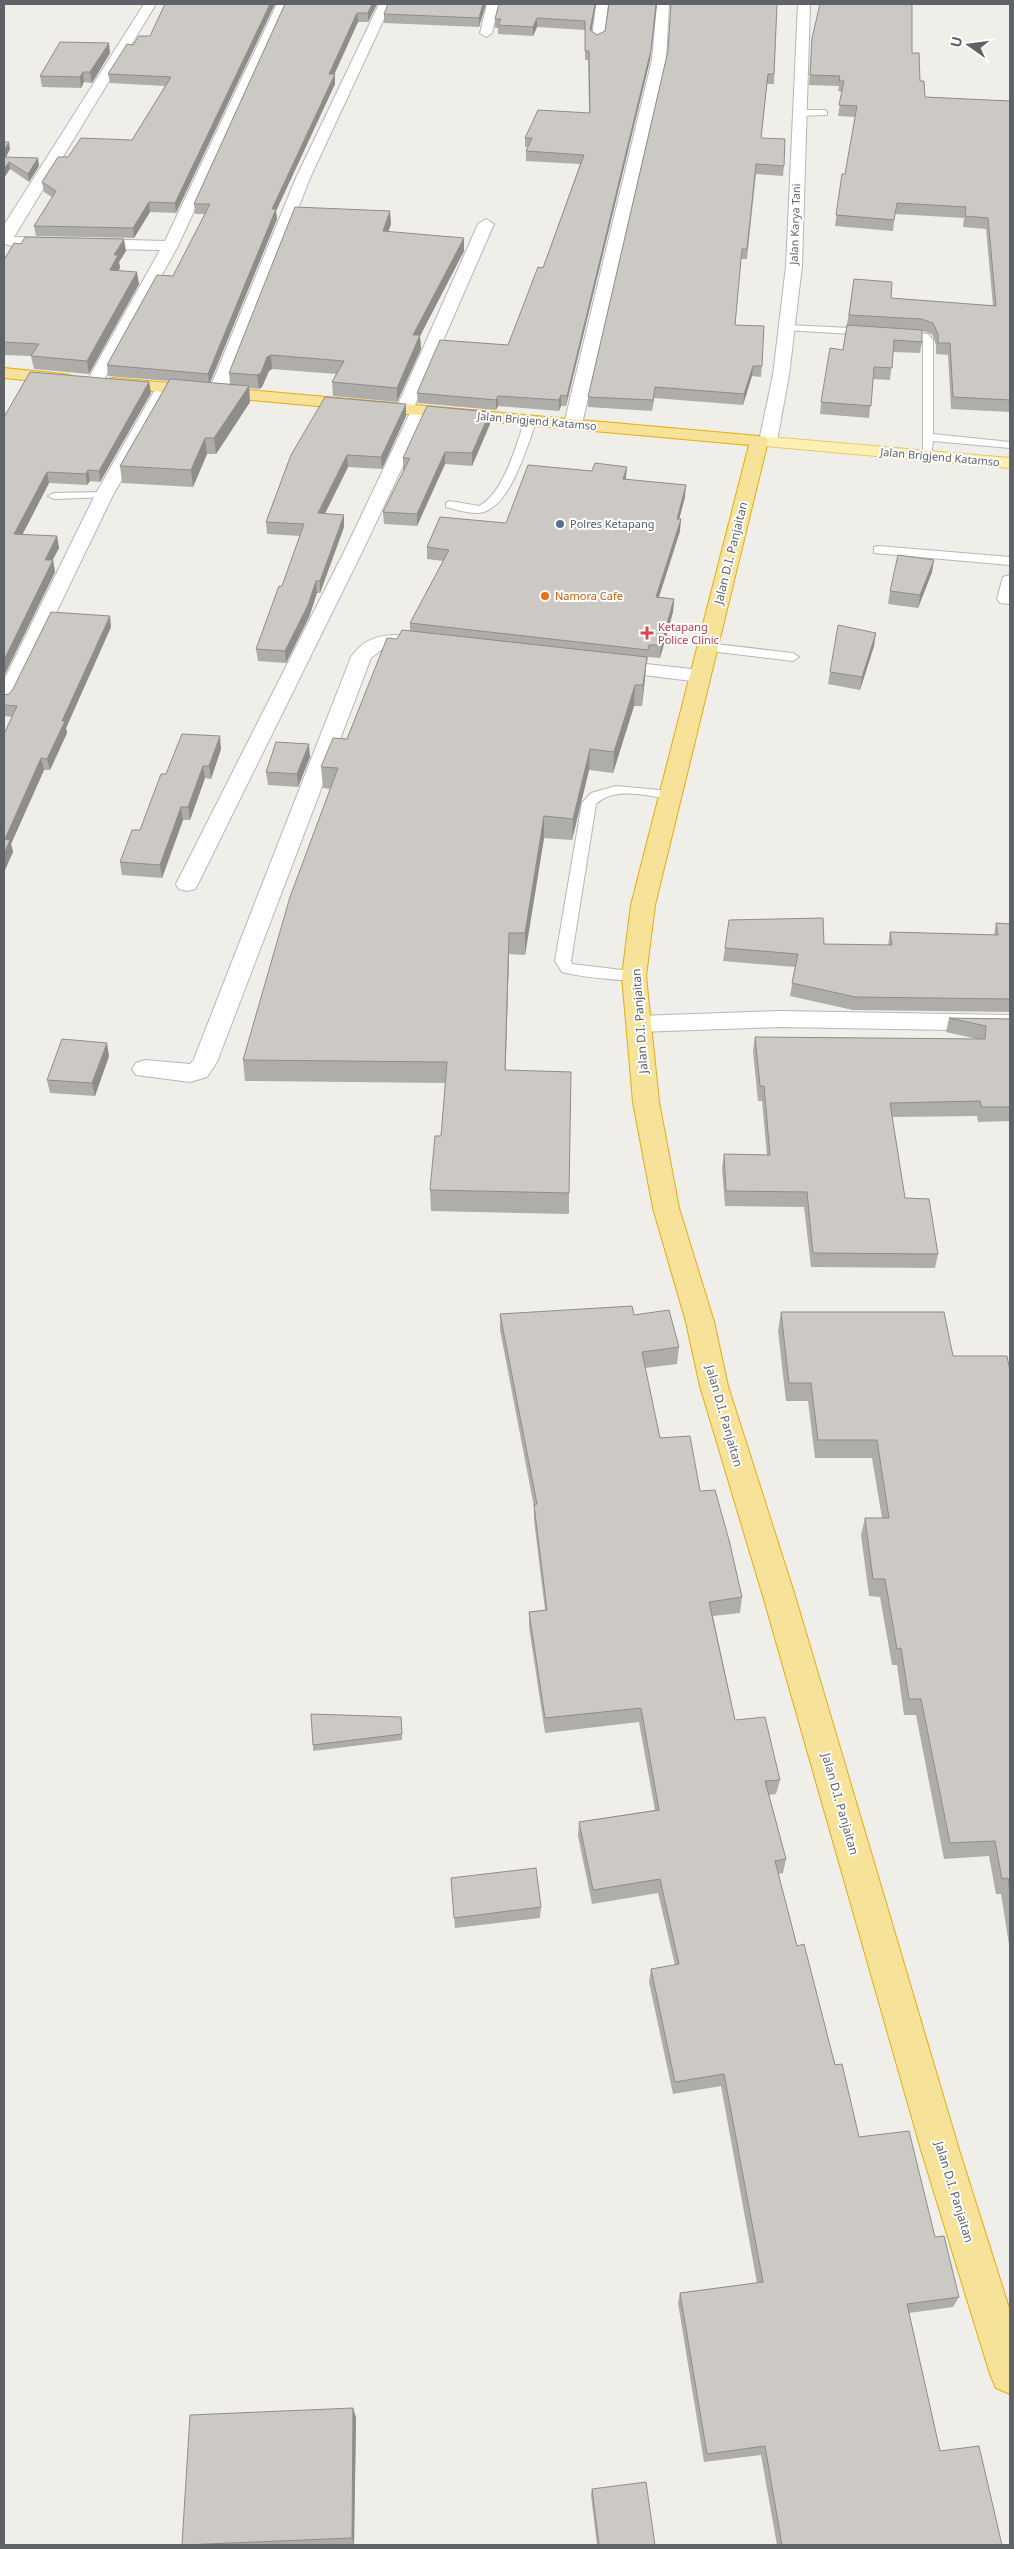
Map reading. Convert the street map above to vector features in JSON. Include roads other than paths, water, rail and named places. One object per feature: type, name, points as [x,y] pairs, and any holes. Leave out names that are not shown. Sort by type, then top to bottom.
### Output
[{"type":"highway","name":"Jalan Brigjend Katamso","points":[[4,374],[764,441]]},
{"type":"highway","name":"Jalan D.I. Panjaitan","points":[[764,441],[707,647],[642,906],[634,976],[646,1102],[666,1208],[700,1322],[714,1386],[779,1596],[941,2153],[1010,2374]]},
{"type":"main road","name":"Jalan Brigjend Katamso","points":[[764,441],[1010,464]]},
{"type":"street","points":[[150,4],[5,235],[8,240],[17,242],[170,246]]},
{"type":"street","points":[[95,382],[170,246],[284,4]]},
{"type":"street","points":[[216,393],[303,178],[385,4]]},
{"type":"street","points":[[486,33],[493,4]]},
{"type":"street","points":[[598,39],[602,4]]},
{"type":"street","points":[[573,424],[659,60],[663,4]]},
{"type":"street","name":"Jalan Karya Tani","points":[[764,441],[788,328],[794,266],[798,113],[804,4]]},
{"type":"street","points":[[187,884],[355,548],[486,224]]},
{"type":"street","points":[[4,700],[104,495],[164,388]]},
{"type":"street","points":[[145,1069],[190,1073],[198,1072],[205,1062],[365,650],[371,645],[385,641],[446,647]]},
{"type":"street","points":[[593,664],[700,676]]},
{"type":"street","points":[[639,1024],[780,1019],[1010,1023]]},
{"type":"lane","points":[[798,113],[824,113]]},
{"type":"lane","points":[[788,328],[924,336],[928,340],[927,456]]},
{"type":"lane","points":[[450,506],[481,509],[492,504],[500,494],[531,420]]},
{"type":"lane","points":[[927,438],[1010,445]]},
{"type":"lane","points":[[54,496],[104,495]]},
{"type":"lane","points":[[878,550],[1010,561]]},
{"type":"lane","points":[[707,647],[793,657]]},
{"type":"lane","points":[[634,976],[589,973],[568,968],[563,960],[589,803],[595,794],[608,790],[670,795]]},
{"type":"place","name":"Polres Ketapang","points":[[560,524]]},
{"type":"place","name":"Namora Cafe","points":[[545,596]]},
{"type":"place","name":"Ketapang Police Clinic","points":[[647,633]]}]
